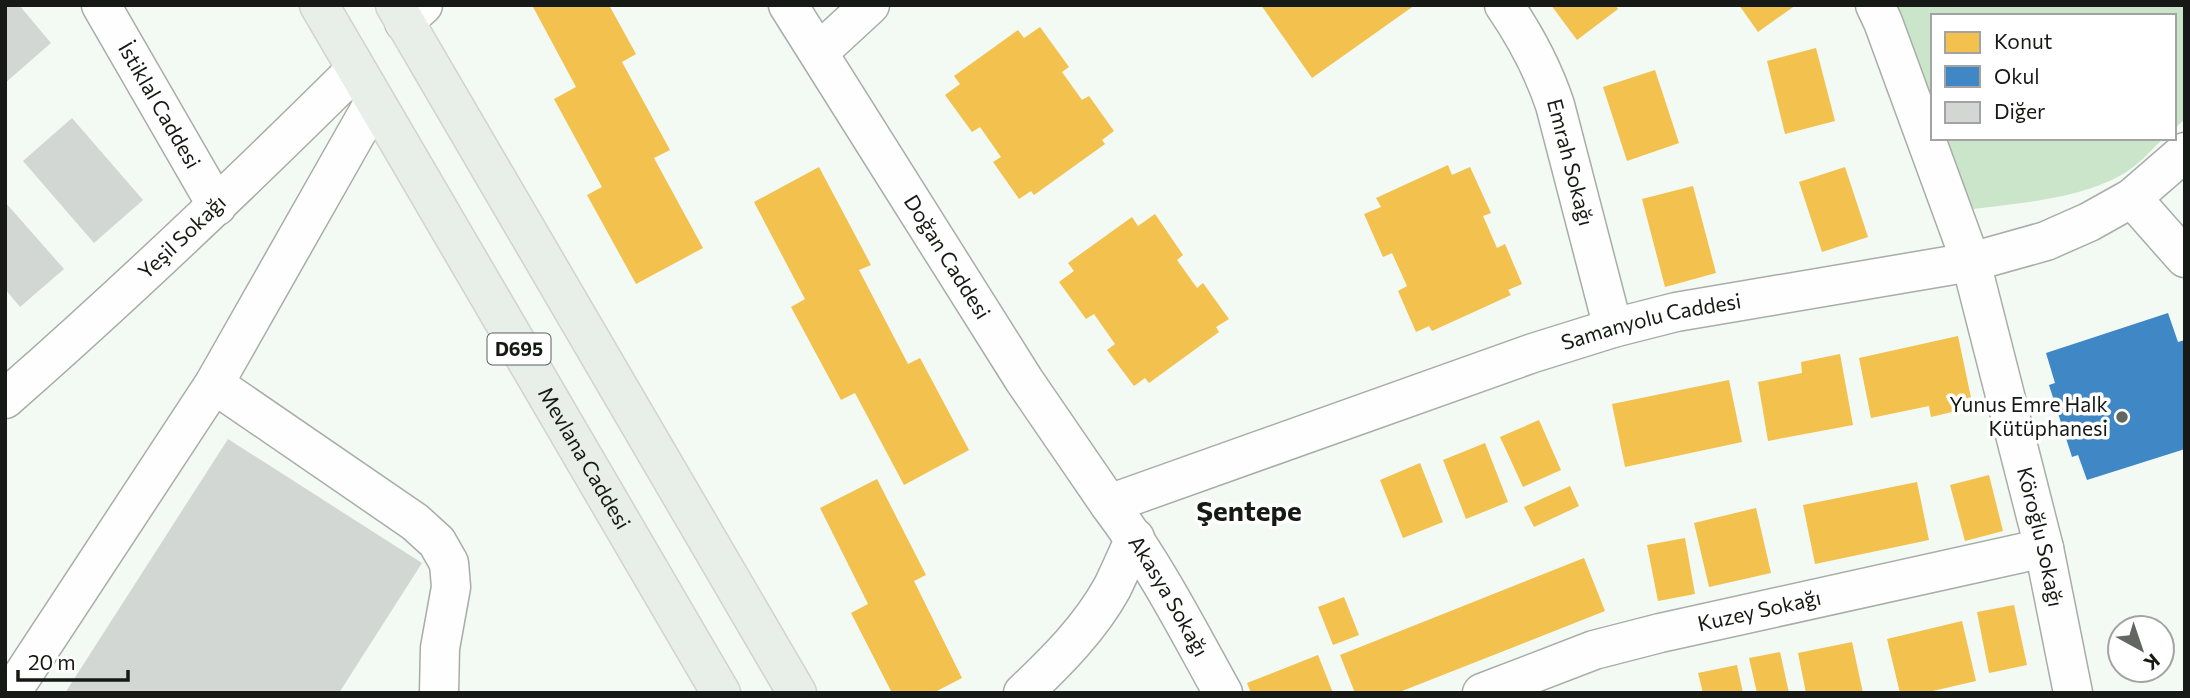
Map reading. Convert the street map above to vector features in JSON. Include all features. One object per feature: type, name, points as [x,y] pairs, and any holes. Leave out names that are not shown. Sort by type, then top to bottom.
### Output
[{"type":"main road","name":"Mevlana Caddesi","points":[[319,5],[721,693]]},
{"type":"main road","name":"D695","points":[[407,11],[797,693]]},
{"type":"street","name":"İstiklal Caddesi","points":[[101,5],[218,206]]},
{"type":"street","name":"Doğan Caddesi","points":[[788,5],[1024,380],[1109,504]]},
{"type":"street","points":[[819,52],[870,5]]},
{"type":"street","name":"Emrah Sokağı","points":[[1504,5],[1545,74],[1613,328]]},
{"type":"street","name":"Köroğlu Sokağı","points":[[1875,5],[1884,22],[1971,262],[2044,548],[2073,693]]},
{"type":"street","name":"Yeşil Sokağı","points":[[5,399],[218,206],[364,86]]},
{"type":"street","points":[[11,693],[214,384],[364,86]]},
{"type":"street","name":"Samanyolu Caddesi","points":[[1109,504],[1533,353],[1613,328],[1676,312],[1971,262],[2046,241],[2090,222],[2132,198],[2185,152]]},
{"type":"street","points":[[2132,198],[2185,258]]},
{"type":"street","points":[[214,384],[415,522],[437,542],[449,563],[451,587],[440,648],[439,693]]},
{"type":"street","name":"Akasya Sokağı","points":[[1109,504],[1158,575],[1223,693]]},
{"type":"street","points":[[1023,693],[1088,625],[1111,589],[1135,538]]},
{"type":"street","name":"Kuzey Sokağı","points":[[1482,693],[1594,650],[2044,548]]},
{"type":"green space","points":[[1896,5],[2185,5],[2185,119],[2176,127],[2176,14],[1931,14],[1931,98]]},
{"type":"green space","points":[[1947,140],[2162,140],[2132,168],[2097,186],[2055,198],[1973,209]]},
{"type":"building: Konut","points":[[532,5],[609,5],[636,54],[622,62],[670,150],[654,158],[703,248],[636,284],[587,195],[602,187],[554,99],[576,87]]},
{"type":"building: Konut","points":[[1261,5],[1415,5],[1312,78]]},
{"type":"building: Konut","points":[[1551,5],[1615,5],[1618,9],[1577,40]]},
{"type":"building: Konut","points":[[1739,5],[1796,5],[1758,32]]},
{"type":"building: Konut","points":[[1040,27],[1069,67],[1062,72],[1082,100],[1089,96],[1114,131],[1102,140],[1105,144],[1034,195],[1031,191],[1019,199],[993,162],[1001,157],[980,127],[972,132],[945,95],[960,84],[954,76],[1018,30],[1024,38]]},
{"type":"building: Konut","points":[[1816,48],[1835,121],[1785,134],[1767,61]]},
{"type":"building: Konut","points":[[1655,70],[1679,143],[1627,161],[1603,87]]},
{"type":"building: Konut","points":[[1448,165],[1452,175],[1470,167],[1491,213],[1483,216],[1497,248],[1505,244],[1522,284],[1508,290],[1511,295],[1432,331],[1429,326],[1416,332],[1398,291],[1407,286],[1392,253],[1383,257],[1364,214],[1381,207],[1376,198]]},
{"type":"building: Konut","points":[[819,167],[871,265],[859,270],[908,364],[920,358],[969,450],[904,485],[855,393],[841,400],[791,307],[805,299],[754,202]]},
{"type":"building: Konut","points":[[1845,167],[1868,237],[1822,252],[1799,182]]},
{"type":"building: Konut","points":[[1693,186],[1716,273],[1665,287],[1642,199]]},
{"type":"building: Konut","points":[[1155,214],[1183,255],[1177,260],[1197,288],[1203,283],[1229,319],[1216,327],[1219,332],[1149,383],[1145,378],[1134,386],[1107,350],[1115,344],[1094,314],[1086,319],[1059,282],[1074,271],[1068,263],[1132,217],[1138,226]]},
{"type":"building: Konut","points":[[1958,336],[1973,407],[1931,417],[1929,406],[1871,418],[1859,358]]},
{"type":"building: Konut","points":[[1840,354],[1853,425],[1768,441],[1758,382],[1802,373],[1801,362]]},
{"type":"building: Konut","points":[[1729,380],[1742,442],[1625,467],[1612,404]]},
{"type":"building: Konut","points":[[1539,420],[1561,470],[1523,487],[1500,437]]},
{"type":"building: Konut","points":[[1485,443],[1508,502],[1466,519],[1443,460]]},
{"type":"building: Konut","points":[[1420,463],[1443,522],[1403,538],[1380,480]]},
{"type":"building: Konut","points":[[1989,475],[2003,531],[1965,541],[1950,485]]},
{"type":"building: Konut","points":[[877,479],[926,575],[914,581],[962,678],[933,693],[892,693],[851,613],[868,604],[820,508]]},
{"type":"building: Konut","points":[[1917,482],[1929,540],[1815,564],[1803,505]]},
{"type":"building: Konut","points":[[1570,486],[1579,506],[1534,527],[1524,507]]},
{"type":"building: Konut","points":[[1756,508],[1771,573],[1709,587],[1694,523]]},
{"type":"building: Konut","points":[[1685,538],[1695,594],[1658,601],[1647,545]]},
{"type":"building: Konut","points":[[1584,558],[1605,611],[1397,693],[1355,693],[1340,655]]},
{"type":"building: Konut","points":[[1344,597],[1359,635],[1333,645],[1318,607]]},
{"type":"building: Konut","points":[[2014,605],[2027,665],[1989,673],[1977,612]]},
{"type":"building: Konut","points":[[1962,621],[1976,681],[1924,693],[1900,693],[1887,639]]},
{"type":"building: Konut","points":[[1852,642],[1863,693],[1806,693],[1798,653]]},
{"type":"building: Konut","points":[[1780,652],[1789,693],[1757,693],[1749,658]]},
{"type":"building: Konut","points":[[1318,655],[1333,693],[1251,693],[1247,683]]},
{"type":"building: Konut","points":[[1737,665],[1743,693],[1703,693],[1698,673]]},
{"type":"building: Okul","name":"Yunus Emre Halk Kütüphanesi","points":[[2168,313],[2178,342],[2185,340],[2185,449],[2087,480],[2078,455],[2072,457],[2049,385],[2055,383],[2046,353]]},
{"type":"building: Diğer","points":[[5,5],[19,5],[51,43],[5,83]]},
{"type":"building: Diğer","points":[[72,118],[143,200],[94,243],[23,161]]},
{"type":"building: Diğer","points":[[5,202],[64,269],[20,307],[5,289]]},
{"type":"building: Diğer","points":[[228,439],[422,563],[339,693],[65,693]]},
{"type":"place","name":"Yunus Emre Halk Kütüphanesi","points":[[2122,417]]},
{"type":"district","name":"Şentepe","points":[[1249,511]]}]
